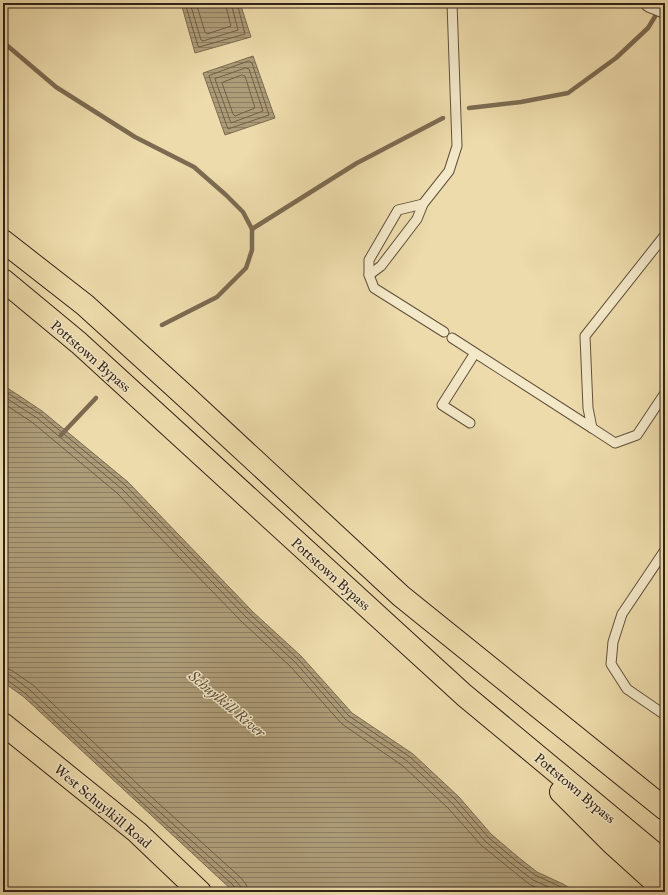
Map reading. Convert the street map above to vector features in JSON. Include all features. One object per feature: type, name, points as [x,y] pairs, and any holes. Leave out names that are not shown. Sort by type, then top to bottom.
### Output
[{"type":"main road","points":[[3,241],[85,305],[401,596],[665,809]]},
{"type":"main road","name":"Pottstown Bypass","points":[[3,280],[79,344],[464,695],[665,862]]},
{"type":"main road","points":[[464,695],[611,842],[665,891]]},
{"type":"main road","name":"West Schuylkill Road","points":[[3,724],[137,832],[200,892]]},
{"type":"main road","points":[[631,782],[665,805]]},
{"type":"street","points":[[650,3],[665,9]]},
{"type":"lane","points":[[369,275],[381,266],[418,219],[423,204],[449,170],[457,146],[452,3]]},
{"type":"lane","points":[[423,204],[398,210],[369,260],[369,275],[374,288],[444,332]]},
{"type":"lane","points":[[592,428],[588,408],[585,336],[665,235]]},
{"type":"lane","points":[[452,338],[615,443],[638,435],[665,393]]},
{"type":"lane","points":[[470,423],[442,405],[475,353]]},
{"type":"lane","points":[[665,550],[622,614],[613,642],[611,664],[627,689],[665,715]]},
{"type":"water","points":[[181,3],[240,3],[251,37],[195,53]]},
{"type":"water","points":[[253,56],[275,118],[225,135],[203,73]]},
{"type":"water","name":"Schuylkill River","points":[[3,385],[42,411],[128,482],[253,612],[301,656],[352,713],[413,754],[459,797],[491,834],[518,857],[537,872],[576,892],[234,892],[24,697],[3,682]]},
{"type":"waterway","points":[[469,108],[521,102],[568,93],[616,58],[648,28],[659,10]]},
{"type":"waterway","points":[[3,42],[56,87],[135,137],[194,167],[243,212],[252,229],[252,250],[246,268],[217,297],[162,325]]},
{"type":"waterway","points":[[252,229],[357,163],[443,118]]},
{"type":"waterway","points":[[61,435],[96,398]]}]
